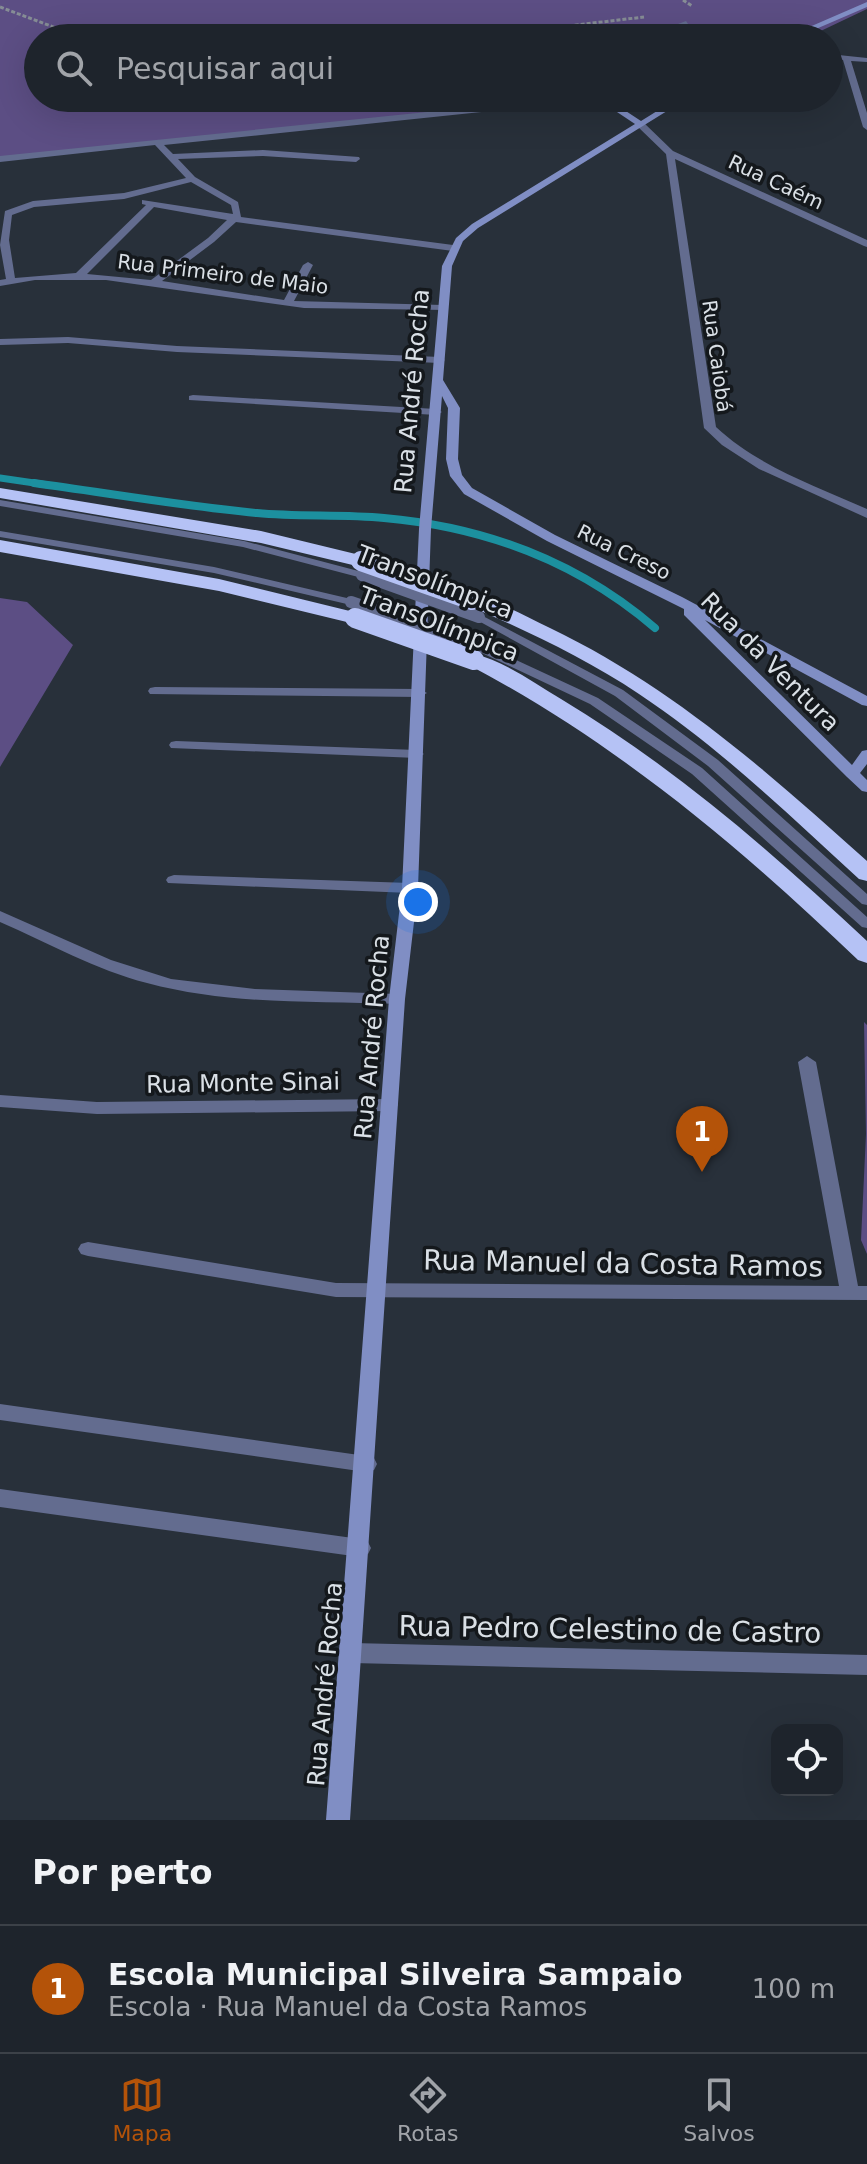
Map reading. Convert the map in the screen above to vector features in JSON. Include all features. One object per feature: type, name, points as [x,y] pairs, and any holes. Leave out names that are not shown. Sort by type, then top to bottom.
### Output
[{"type":"highway","name":"TransOlímpica","points":[[0,493],[261,537],[534,627],[647,690],[711,737],[863,870]]},
{"type":"highway","name":"TransOlímpica","points":[[0,546],[353,610],[473,652],[583,718],[678,785],[767,859],[867,955]]},
{"type":"main road","points":[[821,24],[867,4]]},
{"type":"main road","points":[[622,112],[640,124]]},
{"type":"main road","points":[[453,248],[495,212],[660,112]]},
{"type":"main road","name":"Rua André Rocha","points":[[338,1820],[379,1288],[397,999],[410,888],[426,513],[447,266],[453,248]]},
{"type":"main road","name":"Rua Creso","points":[[439,382],[454,408],[452,459],[456,476],[468,491],[551,538],[677,600],[867,702]]},
{"type":"main road","name":"Rua da Ventura","points":[[677,600],[867,788]]},
{"type":"main road","points":[[852,774],[867,754]]},
{"type":"street","points":[[843,58],[867,60]]},
{"type":"street","points":[[846,58],[866,122]]},
{"type":"street","points":[[0,159],[451,112]]},
{"type":"street","points":[[640,124],[670,153]]},
{"type":"street","points":[[158,143],[192,179],[235,204],[235,219]]},
{"type":"street","points":[[169,157],[235,152],[356,159]]},
{"type":"street","name":"Rua Caém","points":[[670,153],[867,244]]},
{"type":"street","name":"Rua Caiobá","points":[[670,153],[710,428],[724,442],[750,459],[867,514]]},
{"type":"street","points":[[5,282],[2,253],[5,219],[17,209],[63,200],[124,196],[192,179]]},
{"type":"street","points":[[124,196],[235,219],[453,248]]},
{"type":"street","points":[[80,275],[152,204]]},
{"type":"street","points":[[152,284],[235,219]]},
{"type":"street","points":[[288,303],[308,265]]},
{"type":"street","name":"Rua Primeiro de Maio","points":[[5,282],[80,275],[288,303],[443,308]]},
{"type":"street","points":[[0,342],[68,340],[177,349],[440,360]]},
{"type":"street","points":[[193,398],[436,412]]},
{"type":"street","points":[[155,691],[420,693]]},
{"type":"street","points":[[176,745],[417,754]]},
{"type":"street","points":[[174,880],[410,888]]},
{"type":"street","points":[[0,916],[138,974],[170,984],[214,990],[397,999]]},
{"type":"street","points":[[807,1062],[858,1293]]},
{"type":"street","name":"Rua Monte Sinai","points":[[0,1101],[97,1108],[389,1105]]},
{"type":"street","name":"Rua Manuel da Costa Ramos","points":[[88,1249],[336,1290],[858,1293]]},
{"type":"street","points":[[0,1412],[366,1464]]},
{"type":"street","points":[[0,1498],[360,1548]]},
{"type":"street","name":"Rua Pedro Celestino de Castro","points":[[352,1653],[867,1665]]},
{"type":"lane","name":"Transolímpica","points":[[0,503],[244,544],[362,568]]},
{"type":"lane","name":"Transolímpica","points":[[0,534],[214,570],[353,610]]},
{"type":"lane","name":"Transolímpica","points":[[475,608],[631,702],[713,763],[867,901]]},
{"type":"lane","name":"Transolímpica","points":[[473,652],[594,701],[697,771],[867,924]]},
{"type":"path","points":[[0,7],[46,24]]},
{"type":"path","points":[[589,24],[655,17]]},
{"type":"shaded area","points":[[0,0],[867,0],[867,9],[835,24],[24,24],[24,112],[464,112],[0,159]]},
{"type":"shaded area","points":[[0,598],[27,602],[73,645],[0,767]]},
{"type":"shaded area","points":[[864,1022],[867,1025],[867,1254],[861,1240],[866,1134]]},
{"type":"waterway","points":[[0,478],[48,485]]},
{"type":"waterway","points":[[34,483],[229,510],[384,518],[458,530],[494,539],[562,567],[594,584],[655,628]]},
{"type":"place","name":"Escola Municipal Silveira Sampaio","points":[[702,1172]]}]
